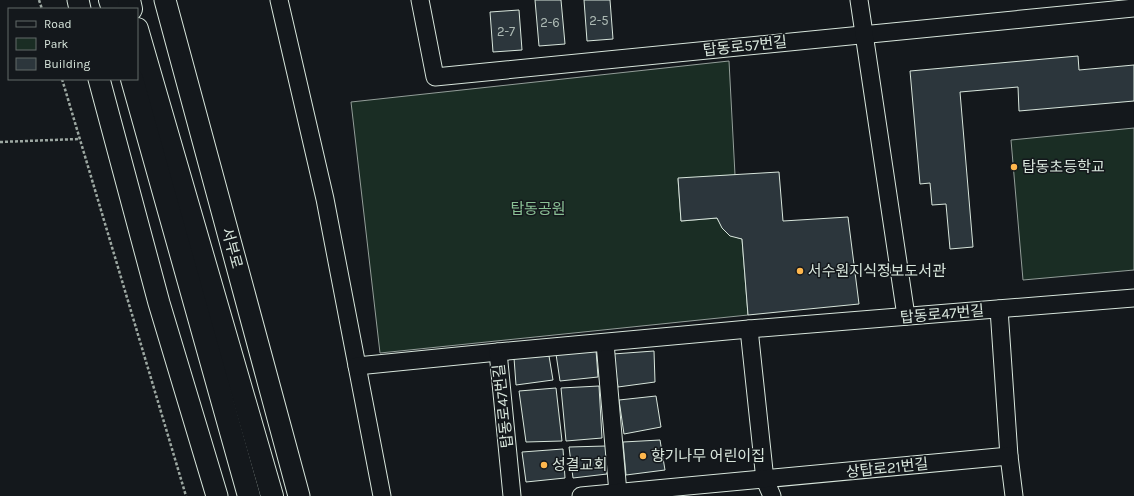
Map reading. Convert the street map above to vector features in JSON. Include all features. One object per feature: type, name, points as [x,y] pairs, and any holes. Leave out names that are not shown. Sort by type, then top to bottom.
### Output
[{"type":"main road","name":"서부로","points":[[138,31],[272,496]]},
{"type":"main road","points":[[132,80],[249,496]]},
{"type":"street","name":"서부로","points":[[165,0],[299,496]]},
{"type":"street","points":[[279,0],[324,199],[382,496]]},
{"type":"street","name":"탑동로57번길","points":[[420,0],[434,77],[1134,8]]},
{"type":"street","points":[[859,0],[906,316]]},
{"type":"street","points":[[99,80],[159,303],[217,496]]},
{"type":"street","name":"탑동로47번길","points":[[512,496],[498,352],[749,329],[1134,298]]},
{"type":"street","points":[[998,309],[1009,456],[1014,496]]},
{"type":"street","points":[[749,329],[765,480],[772,496]]},
{"type":"street","points":[[605,343],[618,493]]},
{"type":"street","points":[[357,366],[498,352]]},
{"type":"street","name":"상탑로21번길","points":[[765,480],[1009,456]]},
{"type":"street","points":[[590,496],[618,493],[683,491],[765,480]]},
{"type":"path","points":[[62,80],[186,496]]},
{"type":"path","points":[[0,142],[79,139]]},
{"type":"green space","name":"탑동공원","points":[[729,61],[735,175],[678,179],[681,221],[717,218],[726,232],[742,239],[748,315],[380,353],[351,102]]},
{"type":"green space","points":[[1134,128],[1134,270],[1023,280],[1011,140]]},
{"type":"building","points":[[535,0],[561,0],[565,44],[539,46]]},
{"type":"building","points":[[584,0],[610,0],[613,39],[587,41]]},
{"type":"building","points":[[519,10],[522,50],[493,52],[490,12]]},
{"type":"building","points":[[1078,56],[1079,70],[1134,65],[1134,101],[1019,111],[1018,87],[960,92],[973,247],[950,249],[946,204],[932,205],[930,183],[920,184],[910,71]]},
{"type":"building","name":"서수원지식정보도서관","points":[[779,172],[783,221],[848,217],[859,304],[748,315],[742,239],[730,236],[722,228],[717,218],[681,221],[678,178]]},
{"type":"building","points":[[596,350],[598,377],[560,381],[556,354]]},
{"type":"building","points":[[654,351],[655,382],[618,387],[613,354]]},
{"type":"building","points":[[549,356],[553,380],[516,385],[514,358]]},
{"type":"building","points":[[599,386],[602,438],[566,441],[561,388]]},
{"type":"building","points":[[556,388],[562,441],[526,442],[519,391]]},
{"type":"building","points":[[656,396],[661,427],[624,434],[619,400]]},
{"type":"building","name":"향기나무 어린이집","points":[[660,440],[665,470],[626,475],[623,442]]},
{"type":"building","points":[[606,446],[607,474],[573,478],[569,447]]},
{"type":"building","name":"성결교회","points":[[563,449],[565,478],[526,482],[522,452]]},
{"type":"place","name":"탑동초등학교","points":[[1014,167]]},
{"type":"place","name":"서수원지식정보도서관","points":[[800,271]]},
{"type":"place","name":"향기나무 어린이집","points":[[643,456]]},
{"type":"place","name":"성결교회","points":[[544,465]]}]
